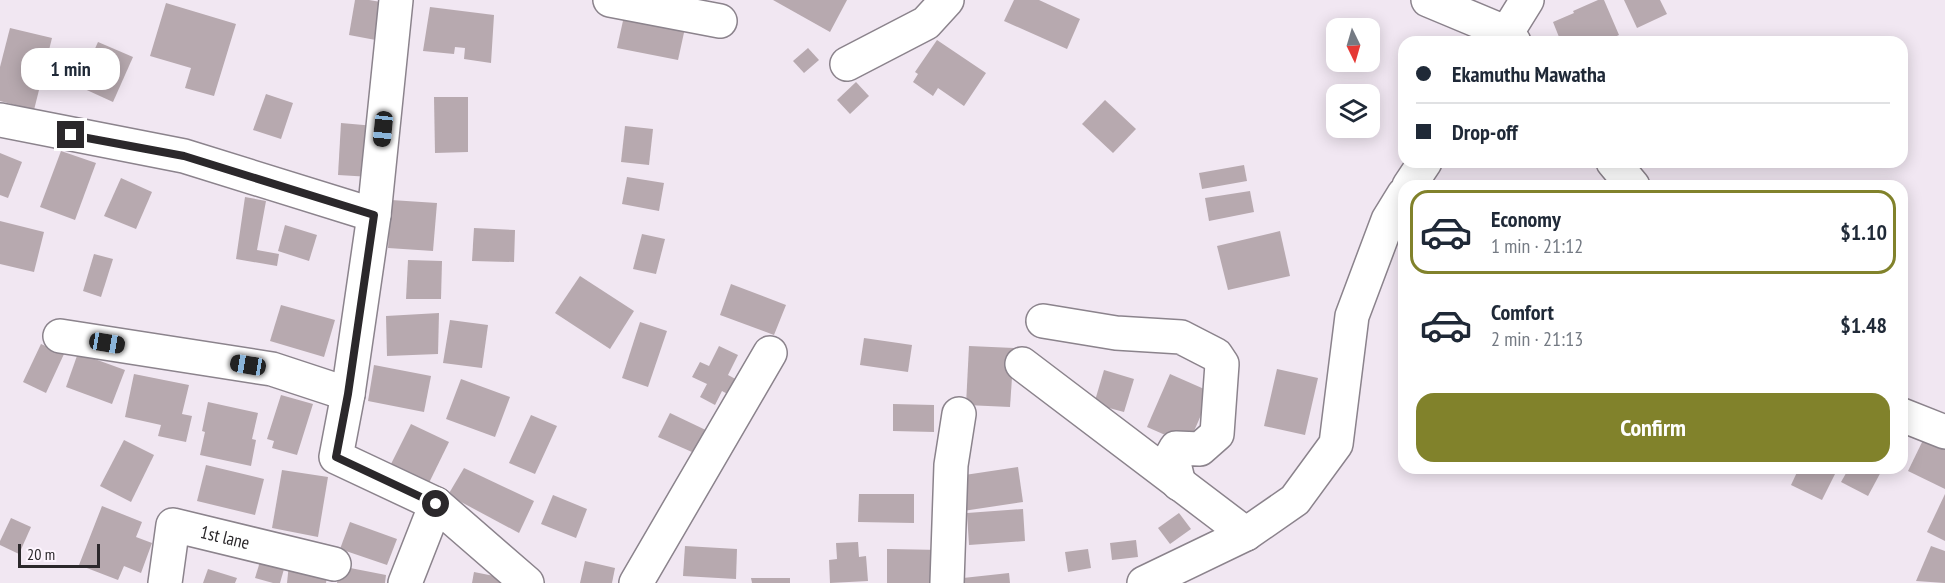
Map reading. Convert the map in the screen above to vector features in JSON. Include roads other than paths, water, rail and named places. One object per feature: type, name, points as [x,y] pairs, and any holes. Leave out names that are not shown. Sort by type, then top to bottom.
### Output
[{"type":"street","points":[[396,0],[374,215],[348,394],[336,457],[436,504],[527,583]]},
{"type":"street","points":[[610,0],[720,21]]},
{"type":"street","points":[[847,64],[926,23],[947,0]]},
{"type":"street","points":[[1428,0],[1501,36]]},
{"type":"street","points":[[1509,36],[1527,0]]},
{"type":"street","points":[[0,120],[184,156],[374,215]]},
{"type":"street","points":[[1618,168],[1628,180]]},
{"type":"street","points":[[1143,583],[1246,534],[1295,500],[1336,444],[1352,316],[1388,220],[1398,204]]},
{"type":"street","points":[[1043,321],[1116,333],[1181,337],[1216,355],[1222,364],[1217,434],[1200,449],[1176,448],[1172,455],[1179,484]]},
{"type":"street","points":[[60,336],[272,369],[348,394]]},
{"type":"street","points":[[636,583],[770,353]]},
{"type":"street","points":[[1022,364],[1246,534]]},
{"type":"street","points":[[946,583],[951,465],[959,414]]},
{"type":"street","points":[[1908,417],[1945,432]]},
{"type":"street","points":[[405,583],[436,504]]},
{"type":"street","name":"1st lane","points":[[165,583],[173,525],[334,564]]}]
